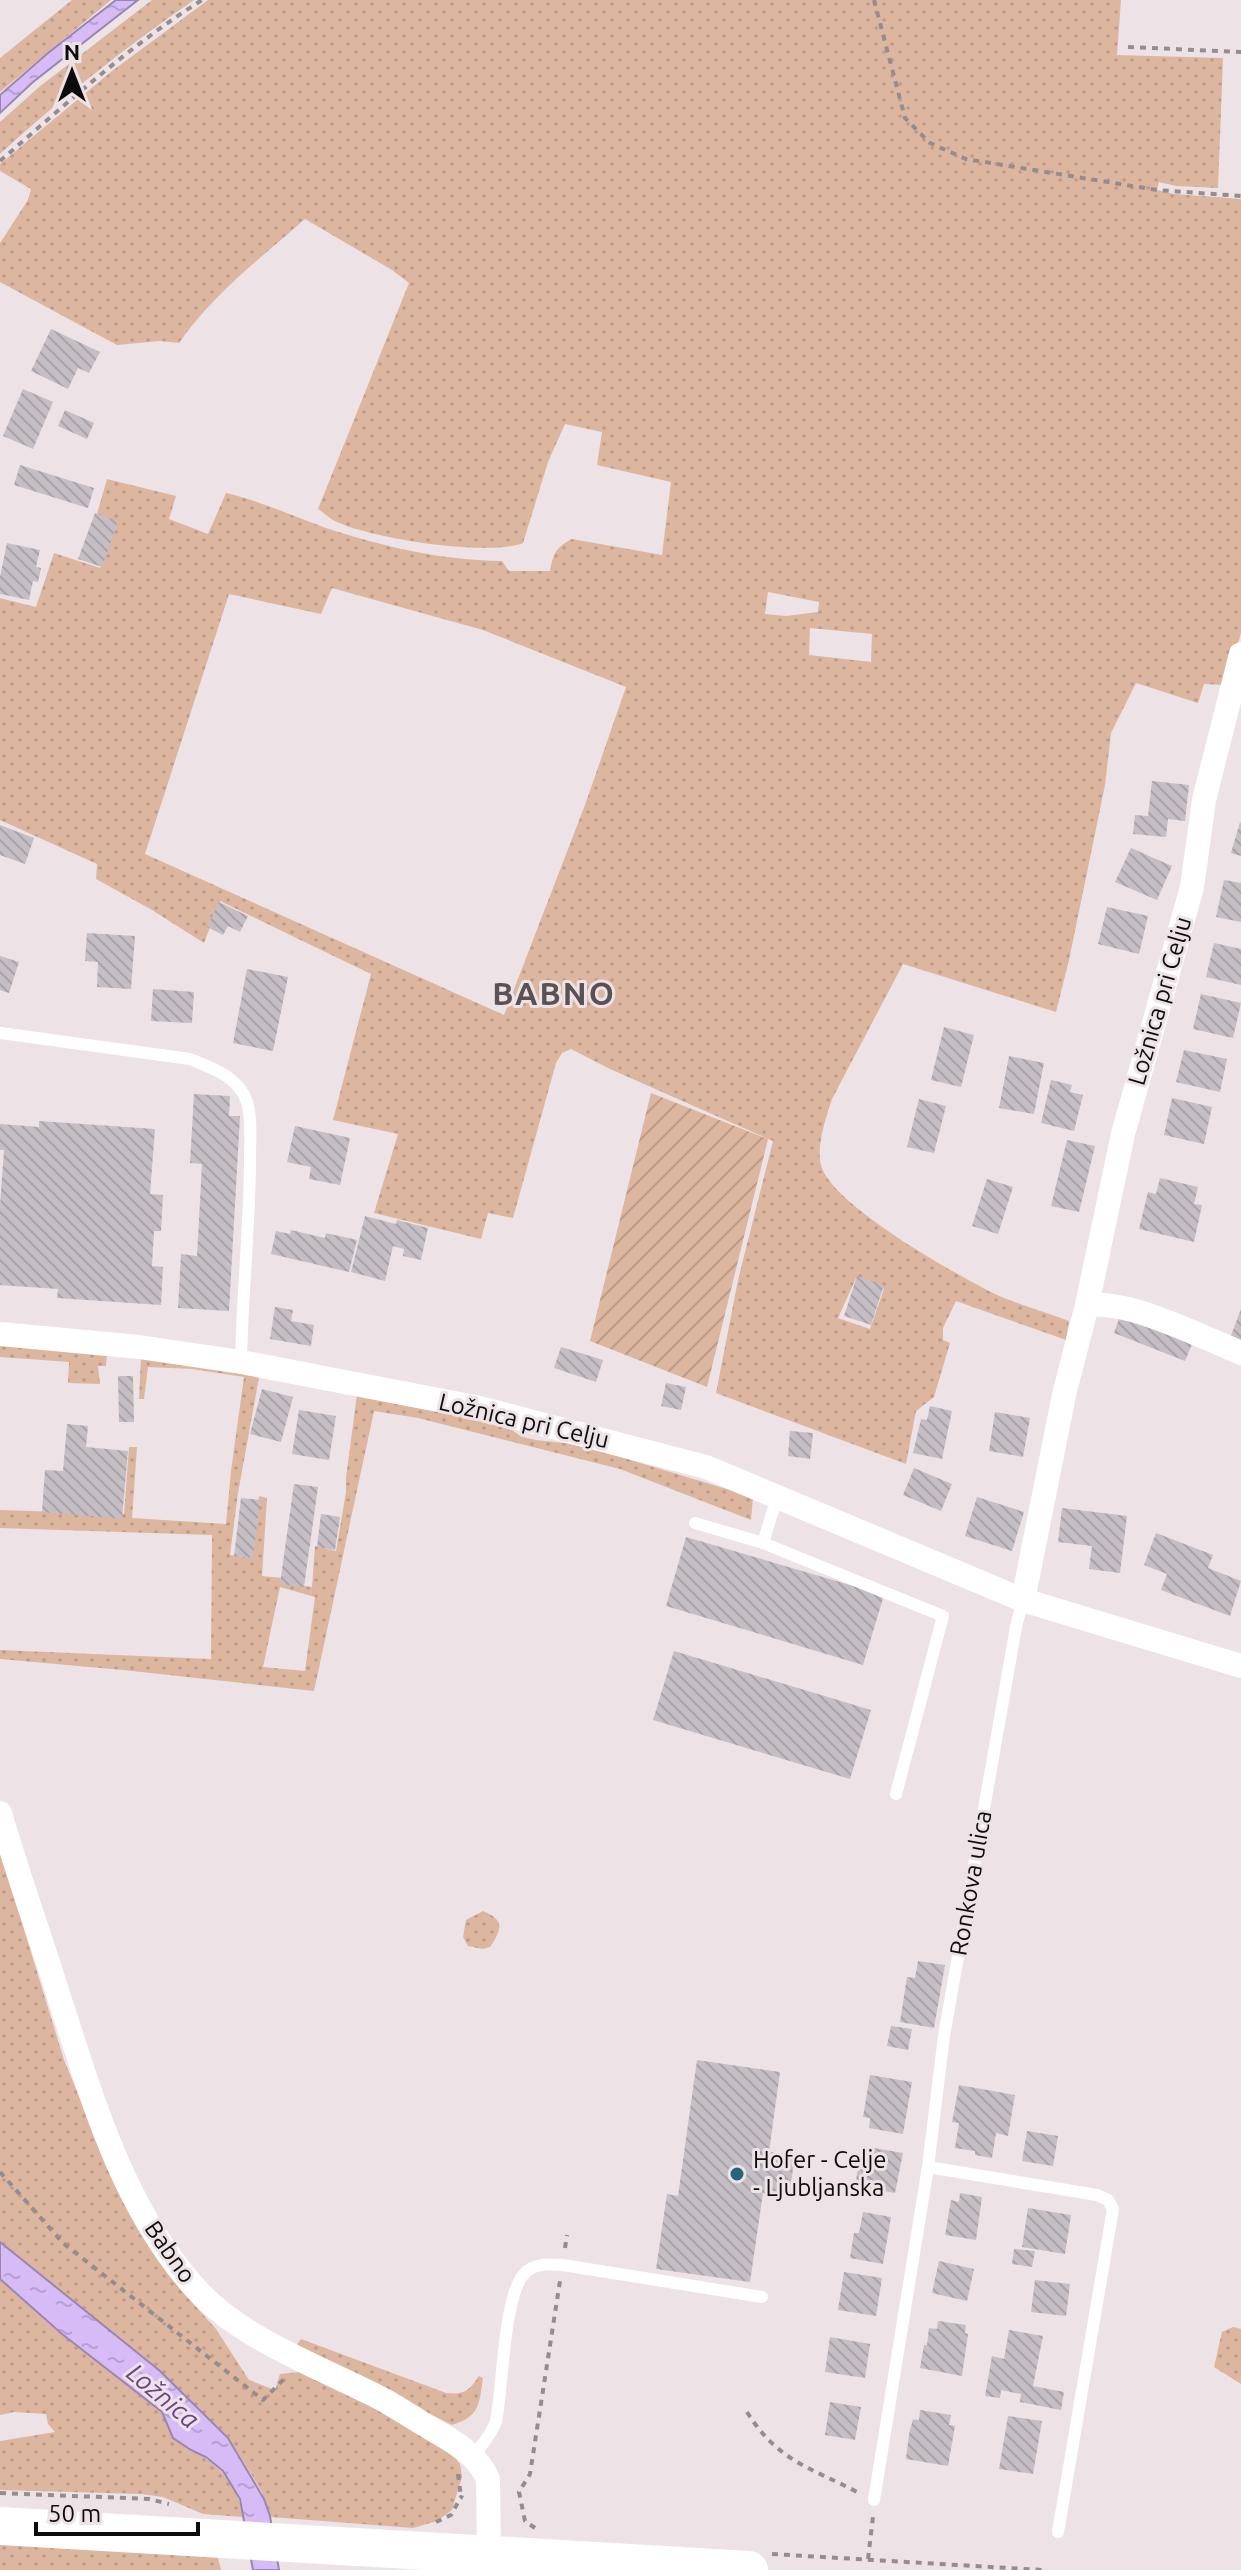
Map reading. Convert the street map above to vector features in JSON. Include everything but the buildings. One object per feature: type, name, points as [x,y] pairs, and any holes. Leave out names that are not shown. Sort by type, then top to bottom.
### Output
[{"type":"main road","points":[[0,2526],[749,2570]]},
{"type":"street","name":"Ložnica pri Celju","points":[[1023,1600],[1064,1395],[1087,1305],[1123,1134],[1192,887],[1204,800],[1241,654]]},
{"type":"street","points":[[1087,1305],[1113,1305],[1241,1353]]},
{"type":"street","name":"Ložnica pri Celju","points":[[0,1334],[139,1347],[241,1362],[480,1408],[706,1467],[1023,1600],[1241,1666]]},
{"type":"street","name":"Babno","points":[[0,1813],[97,2113],[141,2210],[166,2250],[198,2292],[237,2323],[289,2354],[384,2400],[473,2457]]},
{"type":"street","points":[[473,2457],[488,2479],[489,2554]]},
{"type":"lane","points":[[0,1033],[190,1059],[214,1069],[237,1084],[247,1102],[250,1139],[241,1362]]},
{"type":"lane","points":[[763,1543],[777,1497]]},
{"type":"lane","points":[[695,1523],[763,1543],[943,1616],[896,1794]]},
{"type":"lane","name":"Ronkova ulica","points":[[874,2500],[928,2167],[944,2036],[1023,1600]]},
{"type":"lane","points":[[928,2167],[1097,2195],[1108,2200],[1113,2209],[1058,2532]]},
{"type":"lane","points":[[473,2457],[495,2421],[510,2315],[525,2273],[542,2264],[563,2265],[762,2297]]},
{"type":"path","points":[[0,161],[101,74],[173,18],[202,0]]},
{"type":"path","points":[[874,0],[905,118],[930,143],[966,159],[1157,190],[1241,196]]},
{"type":"path","points":[[1128,47],[1241,52]]},
{"type":"path","points":[[520,2502],[519,2492],[530,2474],[567,2235]]},
{"type":"path","points":[[747,2412],[766,2438],[796,2463],[874,2500],[868,2559]]},
{"type":"shaded area","points":[[72,0],[111,0],[0,92],[0,58]]},
{"type":"shaded area","points":[[152,0],[194,0],[94,74],[0,154],[0,122],[39,87]]},
{"type":"shaded area","points":[[208,0],[1121,0],[1117,55],[1223,58],[1218,188],[1159,182],[1157,190],[1241,199],[1241,633],[1226,685],[1204,684],[1198,703],[1136,683],[1111,733],[1105,785],[1056,1012],[903,964],[832,1099],[822,1132],[821,1165],[830,1181],[870,1218],[926,1255],[995,1294],[1069,1321],[1066,1340],[956,1301],[943,1328],[943,1340],[950,1343],[934,1397],[916,1411],[906,1464],[716,1393],[738,1280],[773,1141],[571,1049],[562,1053],[556,1063],[513,1218],[488,1213],[481,1239],[374,1213],[398,1134],[333,1120],[371,974],[220,901],[204,943],[96,879],[97,864],[0,820],[0,598],[36,607],[54,553],[100,568],[117,524],[96,517],[107,479],[176,496],[169,519],[208,534],[226,493],[369,541],[434,555],[502,561],[509,571],[550,571],[556,552],[572,539],[662,555],[671,482],[597,465],[602,432],[565,424],[548,462],[523,543],[484,548],[428,544],[349,527],[318,509],[409,283],[305,219],[222,293],[179,343],[160,341],[117,345],[0,282],[0,243],[28,200],[31,189],[0,171],[0,164],[112,71]],"holes":[[[332,588],[483,630],[626,687],[585,805],[504,1015],[145,854],[229,594],[321,614]],[[768,592],[819,602],[818,612],[786,616],[765,614]],[[810,628],[872,634],[871,662],[809,655]],[[856,1278],[884,1289],[870,1329],[838,1318]]]},
{"type":"shaded area","points":[[651,1093],[768,1139],[707,1387],[590,1341]]},
{"type":"shaded area","points":[[0,1346],[107,1353],[106,1366],[98,1366],[100,1384],[68,1383],[69,1362],[0,1357]]},
{"type":"shaded area","points":[[141,1358],[260,1372],[230,1555],[252,1558],[259,1496],[267,1498],[262,1576],[282,1578],[283,1583],[312,1587],[315,1546],[336,1551],[357,1394],[460,1416],[512,1430],[522,1437],[581,1445],[753,1497],[751,1520],[620,1469],[418,1418],[374,1411],[314,1691],[0,1659],[0,1650],[211,1659],[212,1535],[0,1528],[0,1510],[124,1514],[129,1447],[137,1447],[132,1518],[226,1524],[244,1377],[192,1369],[148,1367],[144,1399],[139,1399]],"holes":[[[280,1587],[315,1597],[305,1671],[263,1667]]]},
{"type":"shaded area","points":[[0,1851],[64,2060],[115,2183],[147,2243],[182,2291],[216,2329],[249,2380],[275,2390],[280,2374],[299,2372],[372,2407],[450,2452],[460,2464],[462,2477],[452,2510],[437,2521],[413,2528],[271,2517],[262,2492],[228,2437],[159,2370],[0,2242]]},
{"type":"shaded area","points":[[483,1911],[498,1922],[497,1935],[490,1947],[468,1946],[463,1937],[466,1920]]},
{"type":"shaded area","points":[[0,2279],[56,2330],[162,2413],[181,2439],[229,2480],[238,2496],[243,2517],[203,2514],[163,2497],[141,2494],[0,2490],[0,2441],[55,2432],[48,2424],[46,2414],[14,2412],[0,2415]]},
{"type":"shaded area","points":[[1233,2327],[1241,2329],[1241,2384],[1214,2367],[1222,2332]]},
{"type":"shaded area","points":[[301,2339],[446,2393],[466,2391],[479,2376],[483,2378],[479,2402],[468,2418],[452,2425],[296,2346]]},
{"type":"shaded area","points":[[0,2541],[217,2554],[221,2570],[0,2570]]},
{"type":"water","points":[[116,0],[138,0],[33,82],[0,113],[0,95]]},
{"type":"water","name":"Ložnica","points":[[0,2242],[160,2371],[228,2438],[264,2499],[279,2570],[253,2570],[240,2499],[223,2471],[173,2438],[162,2412],[62,2334],[0,2279]]},
{"type":"place","name":"Hofer - Celje - Ljubljanska","points":[[737,2174]]},
{"type":"district","name":"BABNO","points":[[554,994]]}]
